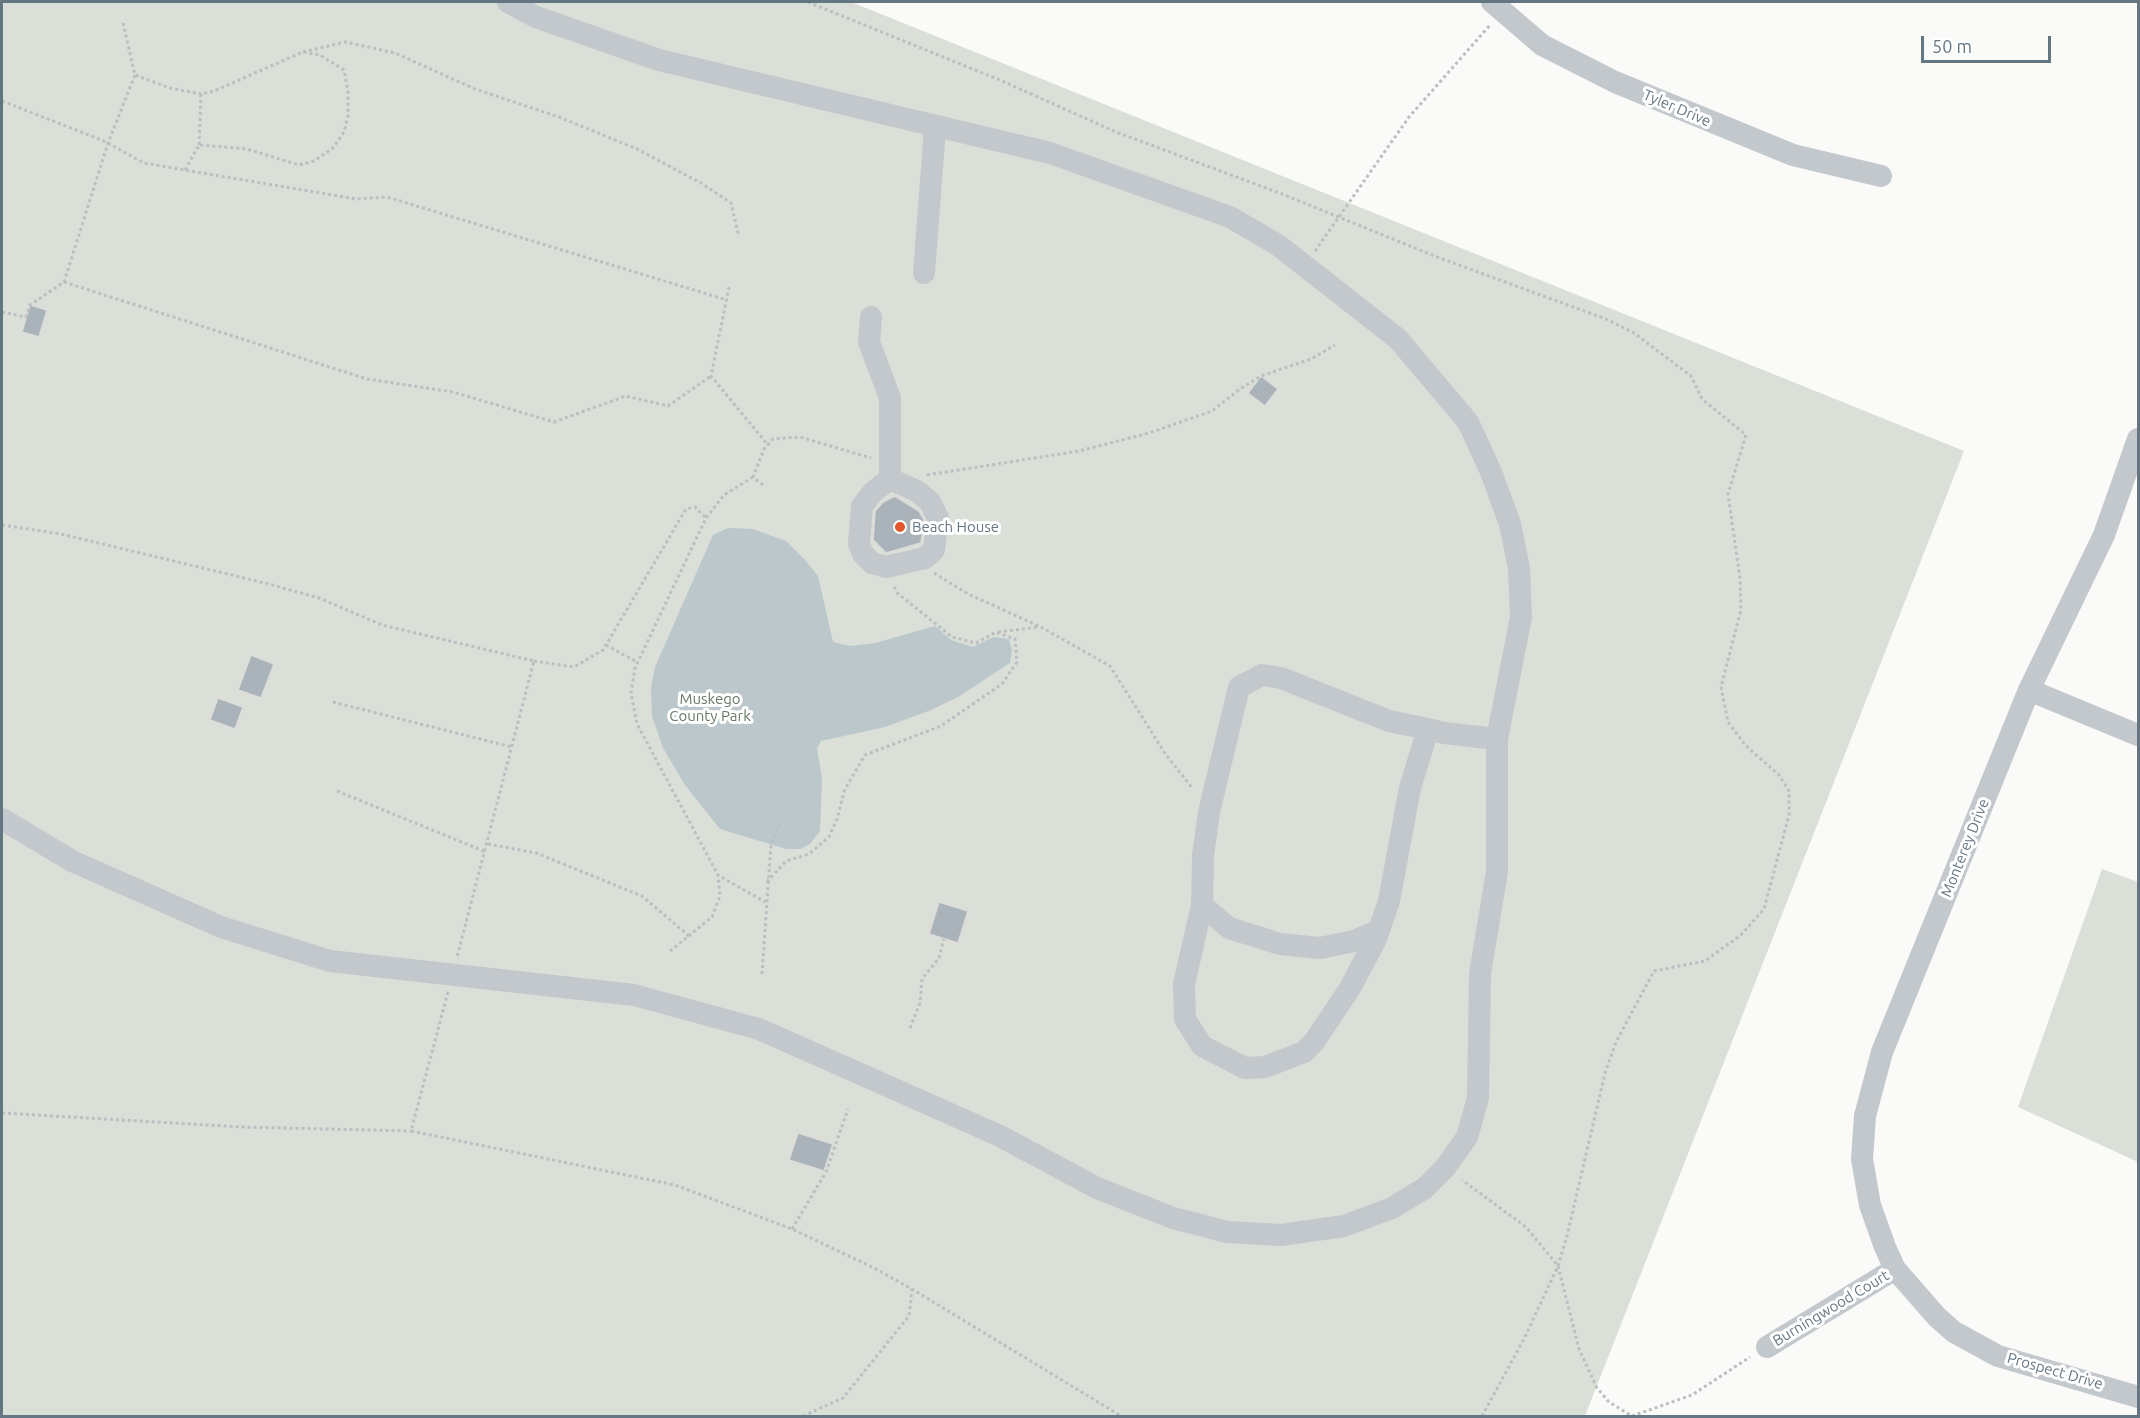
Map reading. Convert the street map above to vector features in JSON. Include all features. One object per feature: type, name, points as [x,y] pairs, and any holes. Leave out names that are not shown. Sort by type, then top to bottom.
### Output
[{"type":"street","points":[[2,819],[72,861],[234,932],[330,961],[634,995],[759,1029],[1000,1137],[1097,1188],[1173,1218],[1227,1232],[1281,1235],[1344,1226],[1392,1208],[1425,1188],[1445,1168],[1467,1137],[1478,1098],[1480,974],[1497,872],[1497,740],[1521,617],[1519,568],[1510,524],[1491,472],[1468,422],[1398,339],[1278,245],[1230,217],[1141,183],[1050,153],[935,128],[659,60],[536,17],[508,2]]},
{"type":"street","name":"Tyler Drive","points":[[1497,6],[1542,45],[1615,82],[1794,155],[1881,176]]},
{"type":"street","points":[[924,273],[935,128]]},
{"type":"street","points":[[871,317],[869,342],[890,398],[890,470],[862,506],[859,544],[863,554],[872,563],[888,566],[926,558],[934,550],[938,518],[930,502],[890,470]]},
{"type":"street","name":"Monterey Drive","points":[[1895,1269],[1877,1226],[1865,1182],[1862,1159],[1864,1116],[1882,1052],[2029,690],[2104,535],[2139,439]]},
{"type":"street","points":[[1428,729],[1410,788],[1389,901],[1378,930],[1350,988],[1314,1042],[1304,1052],[1265,1067],[1245,1068],[1202,1046],[1185,1018],[1184,984],[1202,905],[1203,856],[1209,812],[1239,687],[1262,675],[1281,678],[1389,721],[1497,740]]},
{"type":"street","points":[[2029,690],[2139,735]]},
{"type":"street","points":[[1202,905],[1229,928],[1280,944],[1320,948],[1354,942],[1378,930]]},
{"type":"street","name":"Burningwood Court","points":[[1767,1347],[1895,1269]]},
{"type":"street","name":"Prospect Drive","points":[[1895,1269],[1937,1317],[1975,1344],[2021,1364],[2139,1396]]},
{"type":"path","points":[[808,2],[1002,81],[1116,132],[1558,303],[1606,318],[1634,333],[1691,376],[1702,399],[1746,435],[1728,494],[1740,578],[1741,610],[1721,687],[1728,722],[1746,746],[1779,775],[1789,791],[1789,815],[1764,909],[1741,935],[1705,961],[1654,970],[1616,1042],[1602,1084],[1558,1266],[1524,1339],[1482,1416]]},
{"type":"path","points":[[1305,265],[1410,117],[1497,6]]},
{"type":"path","points":[[2,312],[26,317],[30,305],[64,282],[108,143],[135,75],[123,22]]},
{"type":"path","points":[[135,75],[170,88],[201,94],[214,92],[303,52],[345,42],[395,54],[475,89],[559,117],[637,149],[701,183],[731,203],[739,237]]},
{"type":"path","points":[[199,145],[248,149],[299,165],[314,161],[333,148],[344,132],[348,116],[348,91],[344,70],[320,55],[303,52]]},
{"type":"path","points":[[185,170],[199,145],[201,94]]},
{"type":"path","points":[[2,101],[108,143],[144,163],[356,199],[387,197],[727,300]]},
{"type":"path","points":[[64,282],[367,379],[453,392],[554,422],[626,396],[668,406],[711,376],[729,287]]},
{"type":"path","points":[[926,475],[1079,451],[1149,433],[1212,411],[1261,376],[1311,359],[1335,345]]},
{"type":"path","points":[[711,376],[768,445]]},
{"type":"path","points":[[670,951],[712,917],[720,896],[718,874],[637,724],[631,693],[638,662],[706,518],[724,495],[753,477],[773,439],[800,437],[854,454],[890,470]]},
{"type":"path","points":[[753,477],[763,485]]},
{"type":"path","points":[[2,525],[61,534],[265,583],[319,598],[382,625],[534,661],[574,667],[603,650],[686,509],[695,507],[706,518]]},
{"type":"path","points":[[915,561],[968,594],[1041,627],[1110,666],[1166,755],[1209,812]]},
{"type":"path","points":[[888,566],[896,592],[952,636],[976,643],[996,632],[1041,627]]},
{"type":"path","points":[[767,882],[786,861],[809,854],[829,837],[837,819],[845,789],[865,755],[941,726],[1002,684],[1017,662],[1017,646],[1015,639],[996,632]]},
{"type":"path","points":[[606,645],[638,662]]},
{"type":"path","points":[[411,1131],[486,852],[534,661]]},
{"type":"path","points":[[333,702],[512,748]]},
{"type":"path","points":[[337,791],[486,852]]},
{"type":"path","points":[[762,974],[765,902],[771,844],[781,819]]},
{"type":"path","points":[[488,844],[536,853],[642,896],[689,936]]},
{"type":"path","points":[[718,874],[765,902]]},
{"type":"path","points":[[910,1028],[920,1003],[922,980],[939,958],[944,939]]},
{"type":"path","points":[[792,1229],[826,1172],[848,1109]]},
{"type":"path","points":[[2,1113],[242,1127],[411,1131],[675,1185],[820,1241],[912,1289],[1121,1416]]},
{"type":"path","points":[[1445,1168],[1526,1227],[1558,1266],[1579,1349],[1597,1388],[1609,1402],[1632,1416],[1692,1395],[1767,1347]]},
{"type":"path","points":[[803,1416],[843,1398],[909,1316],[912,1289]]},
{"type":"green space","name":"Muskego County Park","points":[[2,2],[851,2],[1964,451],[1585,1416],[2,1416]]},
{"type":"green space","points":[[2102,869],[2138,882],[2138,1162],[2018,1107]]},
{"type":"shaded area","points":[[728,528],[753,529],[786,541],[805,560],[818,576],[833,642],[850,646],[875,643],[935,626],[951,640],[973,647],[993,637],[1009,639],[1012,650],[1010,663],[958,697],[931,710],[885,727],[821,741],[817,748],[822,779],[820,831],[810,844],[801,849],[786,849],[720,829],[685,785],[663,748],[652,716],[651,688],[655,667],[713,535]]},
{"type":"building","points":[[30,305],[47,310],[39,337],[22,332]]},
{"type":"building","points":[[1261,376],[1278,389],[1265,406],[1248,393]]},
{"type":"building","name":"Beach House","points":[[895,496],[919,511],[924,520],[921,543],[886,553],[873,540],[875,511],[883,502]]},
{"type":"building","points":[[251,655],[274,664],[261,698],[238,690]]},
{"type":"building","points":[[218,698],[243,707],[235,729],[210,720]]},
{"type":"building","points":[[939,902],[968,911],[958,943],[929,934]]},
{"type":"building","points":[[798,1133],[833,1144],[824,1171],[789,1160]]},
{"type":"place","name":"Beach House","points":[[900,527]]}]
